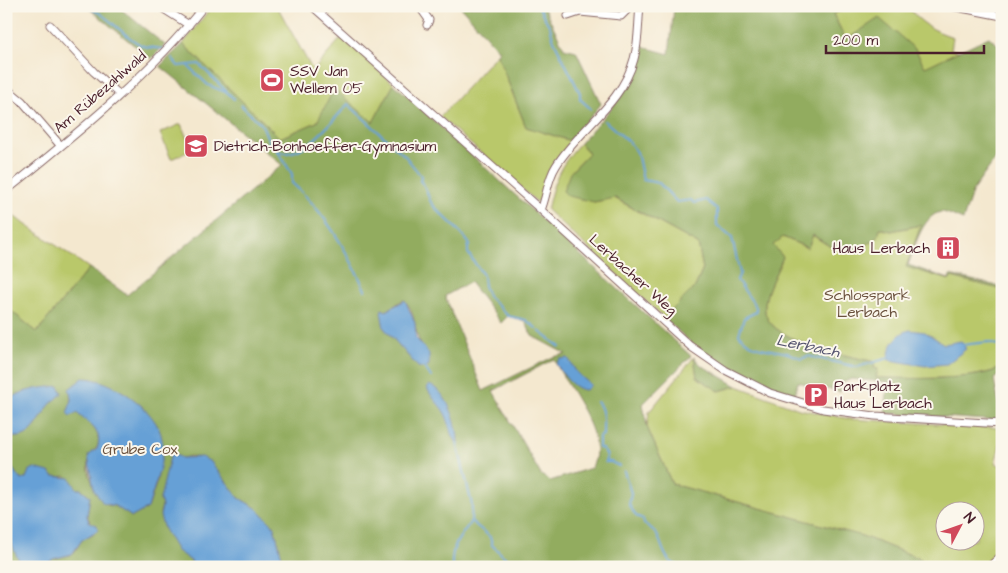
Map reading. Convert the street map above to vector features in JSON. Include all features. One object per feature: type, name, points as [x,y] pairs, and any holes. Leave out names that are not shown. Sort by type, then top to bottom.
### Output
[{"type":"street","points":[[159,6],[186,24]]},
{"type":"street","name":"Am Rübezahlwald","points":[[6,191],[120,95],[160,58],[186,24],[204,6]]},
{"type":"street","name":"Lerbacher Weg","points":[[312,6],[542,210],[699,353],[725,370],[770,393],[822,409],[1002,424]]},
{"type":"street","points":[[419,6],[429,20],[428,25]]},
{"type":"street","points":[[568,16],[580,12],[621,16],[631,6]]},
{"type":"street","points":[[542,210],[554,169],[562,156],[614,97],[629,73],[637,44],[640,6]]},
{"type":"street","points":[[951,6],[990,10],[1002,16]]},
{"type":"street","points":[[50,25],[94,72],[120,95]]},
{"type":"street","points":[[6,88],[22,101],[60,146]]},
{"type":"street","points":[[990,567],[1002,555]]},
{"type":"green space","points":[[86,6],[117,6],[165,45],[151,59]]},
{"type":"green space","name":"SSV Jan Wellem 05","points":[[212,6],[277,6],[313,71],[342,37],[394,84],[373,122],[317,122],[280,138],[183,44]]},
{"type":"green space","points":[[460,6],[543,6],[564,48],[576,51],[601,104],[571,141],[526,127],[497,54],[499,51]]},
{"type":"green space","points":[[852,6],[908,6],[928,26],[953,37],[951,50],[961,51],[925,68],[915,49],[846,40],[833,14]]},
{"type":"green space","points":[[852,6],[833,14],[846,40],[879,18],[915,49],[925,67],[989,37],[1002,48],[1002,150],[973,190],[963,220],[943,212],[929,219],[920,234],[908,265],[949,279],[950,275],[1002,287],[1002,292],[1000,289],[952,277],[950,280],[906,267],[921,225],[891,231],[880,228],[878,237],[860,248],[845,251],[831,246],[813,235],[808,248],[783,237],[773,245],[783,257],[768,290],[765,311],[770,322],[780,331],[795,339],[812,346],[875,362],[874,368],[878,369],[876,378],[959,377],[991,372],[1002,367],[1002,373],[994,379],[1002,421],[885,413],[888,382],[851,379],[842,383],[840,392],[798,382],[794,398],[746,377],[700,351],[664,318],[695,287],[703,269],[698,244],[615,198],[594,202],[568,196],[563,191],[570,173],[589,153],[580,143],[609,111],[631,82],[641,44],[647,48],[669,54],[674,8]]},
{"type":"green space","points":[[183,44],[280,138],[317,122],[334,89],[373,122],[394,84],[691,356],[643,404],[647,427],[672,484],[862,536],[921,559],[927,567],[280,567],[282,564],[274,526],[256,508],[239,498],[211,462],[191,456],[182,458],[173,454],[160,499],[162,506],[160,513],[192,565],[189,567],[43,567],[53,559],[73,554],[82,540],[96,532],[87,516],[90,496],[81,489],[77,489],[66,476],[55,477],[29,471],[26,478],[22,480],[9,465],[6,465],[6,436],[16,437],[30,432],[52,402],[27,391],[18,394],[6,403],[6,307],[37,332],[89,268],[127,295],[282,165],[160,66]],"holes":[[[470,282],[501,323],[508,316],[525,321],[532,336],[566,354],[553,357],[483,391],[445,296]],[[403,300],[411,309],[417,335],[422,346],[418,367],[384,328],[382,309],[386,311]],[[554,359],[591,428],[596,456],[591,468],[550,481],[541,475],[493,391]],[[88,378],[123,392],[144,408],[162,447],[157,481],[148,508],[132,517],[115,506],[107,505],[99,494],[92,481],[89,468],[91,454],[98,446],[98,435],[89,423],[77,413],[74,415],[68,410],[72,403],[70,396]]]},
{"type":"green space","points":[[497,54],[526,127],[571,141],[550,169],[541,199],[537,202],[440,117]]},
{"type":"green space","points":[[181,124],[192,150],[171,159],[160,133]]},
{"type":"green space","points":[[580,143],[589,153],[570,173],[594,202],[614,198],[698,244],[703,269],[695,287],[664,318],[547,210],[558,174]]},
{"type":"green space","points":[[6,211],[89,268],[37,332],[6,307]]},
{"type":"green space","name":"Schlosspark Lerbach","points":[[921,225],[907,267],[950,280],[951,277],[1000,289],[1002,292],[1002,367],[991,372],[959,377],[875,378],[878,369],[874,368],[875,362],[812,346],[780,331],[770,322],[765,311],[766,298],[783,257],[772,245],[783,237],[807,248],[812,235],[829,246],[861,249],[877,237],[879,228],[891,231]]},
{"type":"green space","points":[[694,357],[697,377],[719,391],[737,386],[799,409],[850,419],[1002,428],[1002,438],[995,463],[1002,466],[1002,553],[988,567],[927,567],[921,559],[862,536],[672,484],[647,427],[649,412]]},
{"type":"green space","points":[[694,357],[701,365],[737,386],[719,391],[697,377]]},
{"type":"green space","points":[[6,516],[19,561],[24,567],[6,567]]},
{"type":"water","points":[[405,300],[415,323],[416,338],[429,354],[429,365],[425,368],[418,367],[384,328],[382,309],[386,311]]},
{"type":"water","points":[[910,330],[925,332],[944,344],[961,341],[966,349],[947,364],[925,366],[889,360],[894,341],[901,334]]},
{"type":"water","points":[[568,358],[577,373],[591,385],[586,390],[573,384],[565,377],[556,364],[560,359]]},
{"type":"water","points":[[83,378],[107,383],[132,398],[152,417],[159,428],[163,448],[156,483],[148,508],[132,517],[115,506],[103,503],[94,490],[88,456],[97,449],[99,442],[97,432],[77,413],[70,416],[67,413],[72,400],[69,389]]},
{"type":"water","points":[[429,385],[442,394],[451,410],[457,428],[458,444],[452,435],[445,414],[427,388]]},
{"type":"water","points":[[59,386],[62,393],[50,405],[32,430],[21,436],[6,436],[6,403],[24,392]]},
{"type":"water","points":[[171,453],[182,458],[202,457],[211,462],[239,498],[256,508],[274,526],[283,561],[280,567],[189,567],[192,565],[191,561],[177,551],[164,529],[160,516],[162,506],[160,499]]},
{"type":"water","points":[[6,465],[9,465],[22,480],[34,468],[49,472],[53,476],[70,478],[77,489],[81,489],[90,496],[87,516],[89,522],[97,525],[98,530],[82,540],[72,554],[53,559],[43,567],[24,567],[17,557],[9,532],[6,504]]},
{"type":"waterway","points":[[87,6],[101,14],[141,45],[164,49]]},
{"type":"waterway","name":"Lerbach","points":[[538,6],[550,27],[554,41],[580,93],[580,99],[591,109]]},
{"type":"waterway","points":[[172,58],[178,66],[199,64],[234,99]]},
{"type":"waterway","points":[[189,67],[208,85],[228,93]]},
{"type":"waterway","points":[[241,105],[261,124],[273,147],[286,153],[306,146],[326,129],[348,104],[406,157],[421,176],[420,181],[425,186],[432,204],[463,235],[470,245],[468,253],[483,275],[484,286],[488,296],[508,316],[526,320],[536,328]]},
{"type":"waterway","name":"Lerbach","points":[[605,121],[629,142],[637,152],[643,180],[659,183],[677,202],[691,200],[694,203],[706,200],[717,209],[717,225],[732,238],[740,273],[737,280],[756,307],[756,312],[744,318],[739,334],[745,341],[760,348],[794,355],[801,359],[808,356],[857,367],[889,358]]},
{"type":"waterway","points":[[277,150],[292,174],[292,183],[325,219],[351,261],[365,290]]},
{"type":"waterway","points":[[539,331],[560,347]]},
{"type":"waterway","name":"Lerbach","points":[[962,345],[988,342],[997,345],[1002,343]]},
{"type":"waterway","points":[[424,366],[431,377]]},
{"type":"waterway","points":[[597,402],[600,405],[603,422],[603,435],[599,437],[599,448],[603,449],[607,456],[605,462],[611,462],[619,466]]},
{"type":"waterway","points":[[457,443],[472,505],[471,521],[490,537],[492,545],[515,567]]},
{"type":"waterway","points":[[624,471],[631,493],[629,505],[636,516],[643,519],[644,524],[658,536],[669,560],[680,567]]},
{"type":"waterway","points":[[452,567],[455,547],[471,521]]},
{"type":"place","name":"SSV Jan Wellem 05","points":[[272,80]]},
{"type":"place","name":"Dietrich-Bonhoeffer-Gymnasium","points":[[196,146]]},
{"type":"place","name":"Haus Lerbach","points":[[948,248]]},
{"type":"place","name":"Parkplatz Haus Lerbach","points":[[816,395]]},
{"type":"park label","name":"Grube Cox","points":[[140,449]]}]
